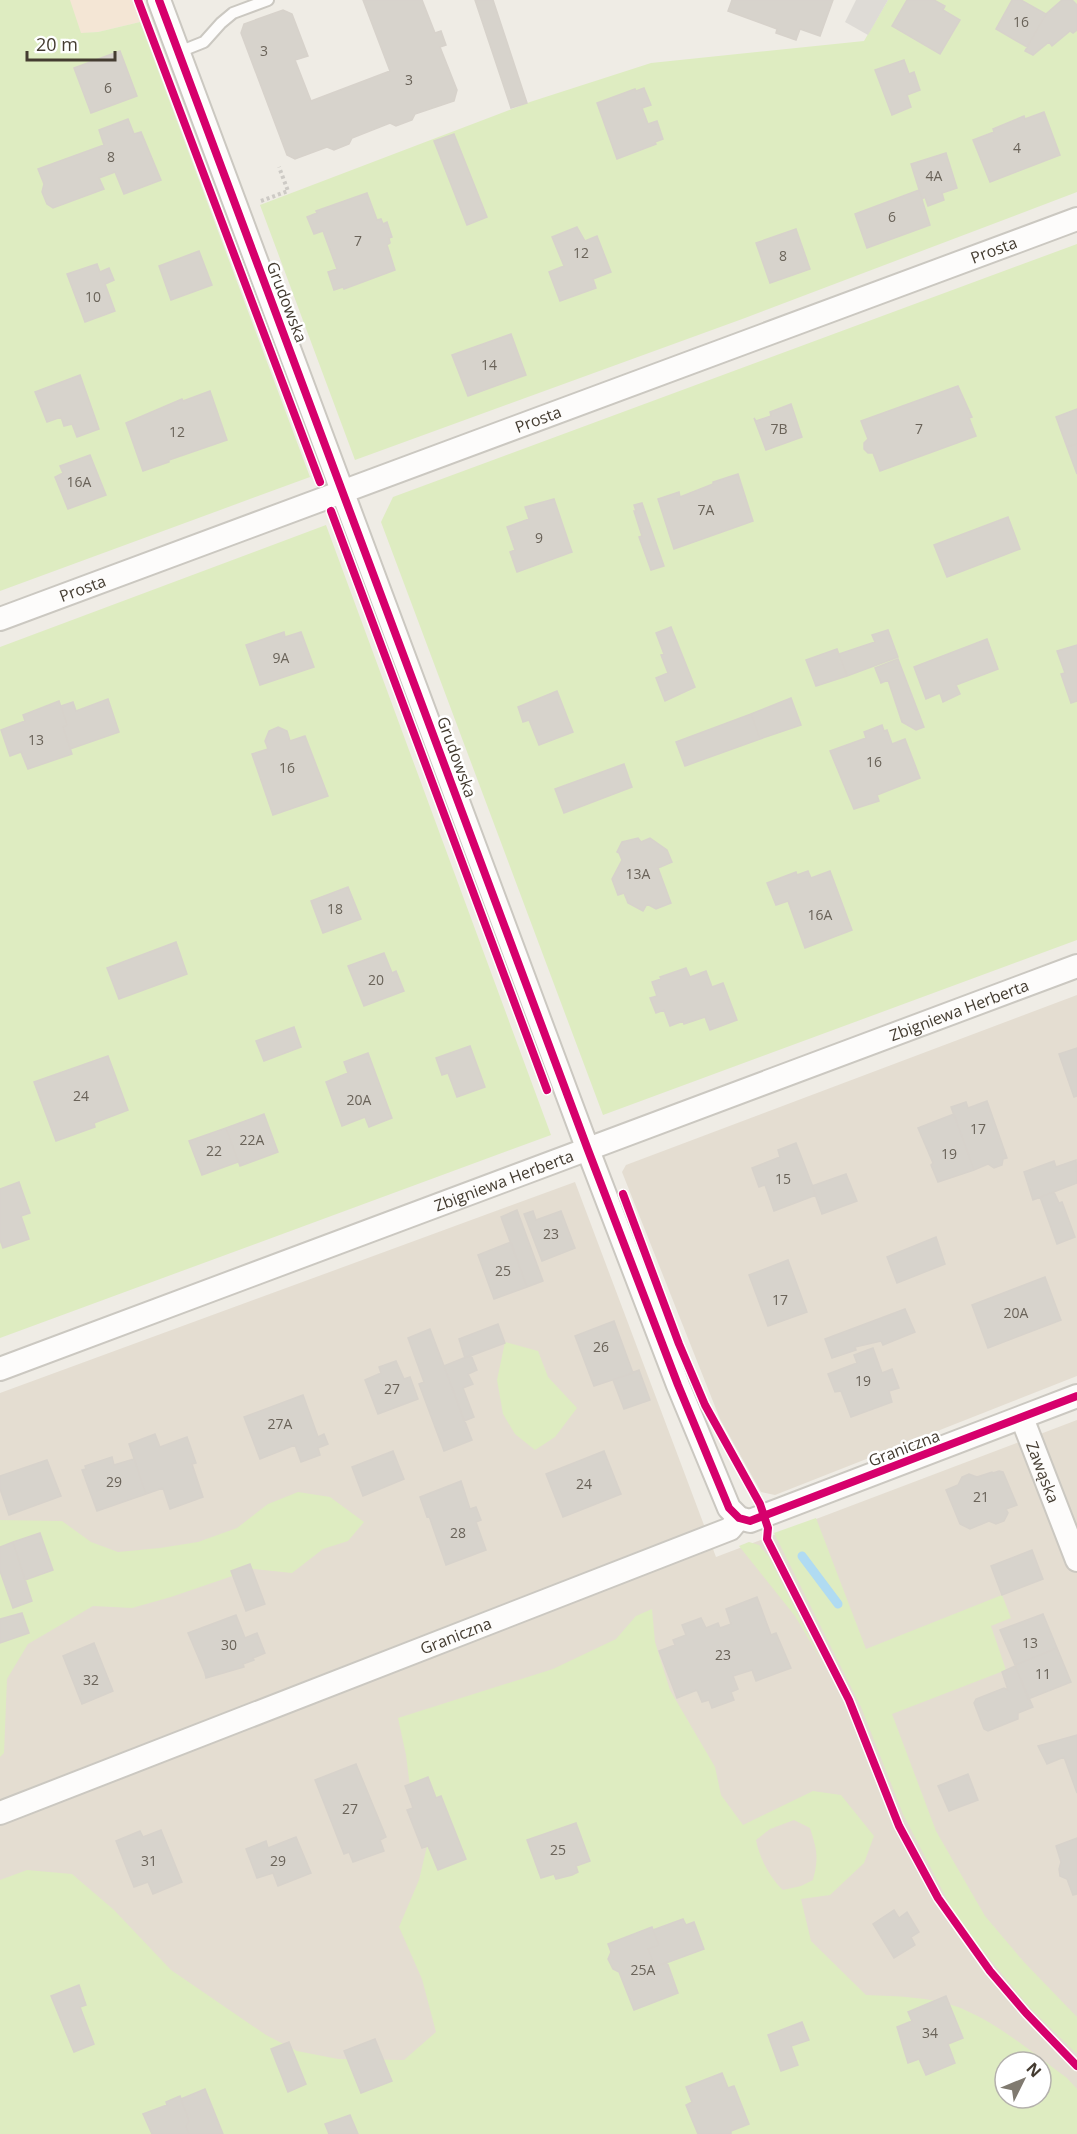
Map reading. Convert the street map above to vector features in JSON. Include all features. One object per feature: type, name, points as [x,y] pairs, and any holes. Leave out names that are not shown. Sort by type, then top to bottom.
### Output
[{"type":"street","name":"Grudowska","points":[[159,0],[588,1150],[678,1385],[729,1508],[739,1518]]},
{"type":"street","name":"Prosta","points":[[0,619],[1077,219]]},
{"type":"street","name":"Zbigniewa Herberta","points":[[0,1369],[1077,966]]},
{"type":"street","name":"Graniczna","points":[[0,1813],[730,1529],[739,1518],[750,1521],[1077,1396]]},
{"type":"street","name":"Zawąska","points":[[1022,1418],[1077,1560]]},
{"type":"lane","points":[[178,52],[204,42],[233,13],[268,0]]},
{"type":"path","points":[[251,205],[288,191],[279,167]]},
{"type":"shaded area","points":[[0,0],[132,0],[140,22],[98,32],[40,37]]},
{"type":"shaded area","points":[[856,0],[888,0],[868,35],[845,22]]},
{"type":"shaded area","points":[[1077,995],[1077,1376],[775,1495],[761,1492],[720,1419],[622,1172],[626,1165]]},
{"type":"shaded area","points":[[575,1182],[716,1557],[1077,1420],[1077,2134],[0,2134],[0,1393]]},
{"type":"green space","points":[[0,0],[70,0],[81,33],[98,32],[140,22],[310,477],[0,591]]},
{"type":"green space","points":[[888,0],[1077,0],[1077,192],[745,318],[355,460],[260,205],[530,102],[651,63],[864,41]]},
{"type":"green space","points":[[1077,244],[1077,940],[603,1115],[381,522],[393,497]]},
{"type":"green space","points":[[326,525],[551,1135],[0,1338],[0,647]]},
{"type":"green space","points":[[505,1342],[538,1351],[548,1377],[577,1408],[555,1437],[535,1450],[515,1434],[503,1414],[497,1380]]},
{"type":"green space","points":[[298,1492],[330,1497],[364,1522],[348,1541],[323,1549],[292,1573],[253,1569],[132,1608],[93,1606],[28,1644],[7,1679],[4,1753],[0,1757],[0,1520],[62,1521],[91,1542],[118,1552],[198,1542],[237,1528],[268,1504]]},
{"type":"green space","points":[[816,1518],[866,1649],[1002,1595],[1011,1618],[991,1626],[1006,1670],[892,1714],[936,1831],[985,1916],[1023,1961],[1077,2017],[1077,2054],[1029,2007],[951,1907],[903,1814],[861,1707],[774,1533]]},
{"type":"green space","points":[[749,1542],[759,1545],[769,1557],[821,1660],[795,1616],[739,1546]]},
{"type":"green space","points":[[652,1609],[655,1642],[670,1690],[715,1767],[721,1795],[743,1825],[813,1791],[841,1795],[874,1836],[864,1863],[830,1895],[801,1899],[811,1941],[866,1995],[925,1999],[958,2007],[987,2021],[1028,2049],[993,2050],[993,2110],[1053,2110],[1053,2068],[1077,2089],[1077,2134],[0,2134],[0,1880],[27,1870],[72,1874],[114,1910],[171,1970],[266,2035],[297,2051],[338,2059],[404,2060],[436,2032],[422,1979],[399,1927],[419,1880],[427,1846],[410,1787],[398,1718],[553,1669],[616,1639],[636,1616]],"holes":[[[794,1820],[810,1828],[817,1859],[813,1880],[801,1886],[783,1890],[766,1867],[756,1840],[770,1829]]]},
{"type":"building","points":[[363,0],[422,0],[435,33],[441,31],[446,45],[440,47],[457,90],[454,101],[415,114],[412,120],[396,126],[390,123],[352,138],[349,144],[334,150],[327,147],[295,159],[287,155],[241,33],[244,24],[283,10],[292,14],[308,56],[295,60],[311,101],[390,71]]},
{"type":"building","points":[[475,0],[493,0],[527,103],[511,108]]},
{"type":"building","points":[[732,0],[833,0],[820,36],[800,29],[796,40],[776,33],[777,29],[728,11]]},
{"type":"building","points":[[907,0],[934,0],[945,6],[943,10],[960,20],[940,54],[892,26]]},
{"type":"building","points":[[1012,0],[1021,0],[1046,14],[1027,47],[996,29]]},
{"type":"building","points":[[1062,0],[1072,0],[1077,5],[1077,30],[1073,33],[1070,31],[1052,46],[1049,42],[1033,55],[1025,51],[1046,14]]},
{"type":"building","points":[[120,51],[137,96],[91,113],[74,68]]},
{"type":"building","points":[[904,60],[909,74],[914,72],[920,90],[907,95],[911,107],[892,115],[875,70]]},
{"type":"building","points":[[644,88],[651,105],[642,108],[648,124],[657,121],[663,139],[617,159],[597,103]]},
{"type":"building","points":[[1044,112],[1060,155],[990,182],[973,140],[1024,116],[1025,119]]},
{"type":"building","points":[[128,119],[134,134],[141,132],[161,180],[124,194],[115,172],[99,178],[104,189],[53,208],[47,204],[42,192],[44,184],[38,169],[104,145],[99,130]]},
{"type":"building","points":[[454,134],[487,217],[467,225],[434,141]]},
{"type":"building","points":[[946,153],[957,188],[942,193],[944,200],[928,206],[925,197],[922,199],[911,164]]},
{"type":"building","points":[[919,190],[930,225],[867,248],[855,214]]},
{"type":"building","points":[[367,193],[377,220],[381,219],[383,224],[387,222],[392,237],[389,238],[390,243],[387,245],[395,270],[344,289],[343,287],[334,290],[328,272],[337,269],[323,231],[314,234],[307,217],[317,213],[316,211]]},
{"type":"building","points":[[577,227],[585,241],[597,236],[611,272],[593,279],[596,288],[560,301],[549,272],[564,266],[552,237]]},
{"type":"building","points":[[796,229],[810,269],[770,283],[756,243]]},
{"type":"building","points":[[199,251],[212,285],[171,300],[159,266]]},
{"type":"building","points":[[97,264],[100,272],[109,268],[114,280],[105,284],[115,311],[85,322],[67,274]]},
{"type":"building","points":[[511,334],[526,375],[468,396],[452,355]]},
{"type":"building","points":[[80,375],[99,429],[77,437],[72,424],[64,426],[61,417],[47,422],[35,392]]},
{"type":"building","points":[[958,386],[972,417],[969,418],[976,436],[880,471],[873,453],[868,453],[864,449],[864,443],[868,439],[861,421]]},
{"type":"building","points":[[210,391],[227,440],[143,471],[126,423],[182,399],[183,401]]},
{"type":"building","points":[[791,404],[802,437],[766,450],[754,418],[756,421],[771,416],[770,412]]},
{"type":"building","points":[[1077,409],[1077,444],[1067,447],[1056,417]]},
{"type":"building","points":[[1077,444],[1077,474],[1067,447]]},
{"type":"building","points":[[90,455],[106,495],[68,509],[55,477],[63,473],[60,466]]},
{"type":"building","points":[[738,474],[753,521],[674,549],[658,499],[679,492],[680,497]]},
{"type":"building","points":[[554,499],[572,552],[517,572],[510,552],[515,550],[507,527],[529,519],[525,507]]},
{"type":"building","points":[[642,503],[664,566],[651,570],[639,537],[642,536],[634,511],[636,511],[634,505]]},
{"type":"building","points":[[1008,517],[1020,549],[947,577],[934,545]]},
{"type":"building","points":[[671,627],[695,687],[665,701],[656,678],[668,673],[656,633]]},
{"type":"building","points":[[888,630],[898,657],[847,676],[839,654],[875,642],[872,635]]},
{"type":"building","points":[[284,632],[285,637],[301,632],[314,667],[260,685],[246,645]]},
{"type":"building","points":[[987,639],[998,669],[956,685],[960,694],[943,702],[940,693],[926,699],[914,667]]},
{"type":"building","points":[[1077,645],[1077,701],[1071,703],[1061,674],[1065,673],[1057,651]]},
{"type":"building","points":[[837,649],[847,676],[816,686],[806,660]]},
{"type":"building","points":[[898,659],[924,727],[916,730],[902,722],[888,680],[881,683],[875,668]]},
{"type":"building","points":[[557,691],[573,732],[539,745],[529,720],[523,722],[518,707]]},
{"type":"building","points":[[791,698],[801,725],[760,739],[751,714]]},
{"type":"building","points":[[108,699],[119,732],[70,749],[63,727],[67,725],[61,706],[73,702],[76,711]]},
{"type":"building","points":[[59,701],[67,725],[63,727],[72,754],[28,769],[21,752],[10,756],[1,730],[25,721],[23,715]]},
{"type":"building","points":[[751,714],[760,739],[685,766],[676,742]]},
{"type":"building","points":[[882,725],[884,731],[887,730],[892,744],[905,739],[920,778],[877,795],[879,801],[854,809],[830,751],[866,738],[864,732]]},
{"type":"building","points":[[278,727],[287,731],[290,741],[305,736],[328,796],[273,815],[252,754],[268,749],[265,741],[269,731]]},
{"type":"building","points":[[624,764],[632,787],[564,813],[555,789]]},
{"type":"building","points":[[638,838],[641,842],[650,838],[667,850],[672,862],[658,868],[671,903],[656,909],[647,904],[643,911],[628,903],[624,893],[618,895],[612,879],[622,860],[617,852],[622,842]]},
{"type":"building","points":[[808,871],[811,878],[830,871],[852,930],[805,948],[788,901],[776,905],[767,883],[796,872],[797,875]]},
{"type":"building","points":[[348,887],[361,919],[323,933],[311,901]]},
{"type":"building","points":[[176,942],[187,974],[119,999],[107,968]]},
{"type":"building","points":[[384,953],[392,973],[396,971],[404,991],[364,1006],[348,966]]},
{"type":"building","points":[[686,968],[690,977],[706,971],[712,987],[723,983],[737,1020],[710,1030],[705,1017],[670,1026],[664,1010],[656,1013],[650,998],[657,996],[652,982]]},
{"type":"building","points":[[294,1027],[301,1047],[264,1061],[256,1041]]},
{"type":"building","points":[[470,1046],[485,1087],[457,1097],[448,1073],[442,1075],[436,1058]]},
{"type":"building","points":[[1077,1048],[1077,1096],[1074,1097],[1059,1054]]},
{"type":"building","points":[[368,1053],[392,1118],[369,1127],[365,1117],[342,1126],[326,1082],[348,1073],[344,1062]]},
{"type":"building","points":[[108,1056],[128,1110],[94,1123],[95,1127],[56,1141],[34,1082]]},
{"type":"building","points":[[987,1101],[1007,1158],[1003,1159],[1002,1165],[994,1168],[988,1164],[974,1170],[951,1107],[966,1102],[968,1108]]},
{"type":"building","points":[[264,1114],[278,1152],[240,1166],[226,1128]]},
{"type":"building","points":[[954,1114],[974,1170],[938,1182],[931,1165],[933,1163],[918,1128]]},
{"type":"building","points":[[226,1128],[238,1162],[202,1175],[189,1141]]},
{"type":"building","points":[[796,1143],[816,1195],[774,1211],[765,1185],[759,1187],[752,1168],[780,1157],[778,1150]]},
{"type":"building","points":[[1076,1160],[1077,1183],[1033,1200],[1024,1172],[1054,1161],[1056,1167]]},
{"type":"building","points":[[846,1174],[857,1201],[822,1214],[812,1186]]},
{"type":"building","points":[[19,1182],[30,1213],[21,1216],[29,1239],[3,1248],[0,1240],[0,1189]]},
{"type":"building","points":[[1054,1192],[1059,1203],[1062,1202],[1075,1237],[1057,1244],[1040,1197]]},
{"type":"building","points":[[517,1210],[543,1281],[527,1287],[501,1217]]},
{"type":"building","points":[[533,1211],[536,1220],[561,1211],[575,1248],[542,1261],[524,1214]]},
{"type":"building","points":[[936,1237],[945,1264],[897,1283],[887,1257]]},
{"type":"building","points":[[511,1242],[527,1287],[494,1299],[478,1255]]},
{"type":"building","points":[[788,1260],[807,1312],[768,1326],[749,1275]]},
{"type":"building","points":[[1045,1277],[1061,1320],[988,1348],[972,1305]]},
{"type":"building","points":[[905,1309],[915,1332],[883,1345],[881,1341],[855,1347],[856,1350],[832,1358],[825,1339]]},
{"type":"building","points":[[614,1321],[633,1373],[594,1386],[575,1336]]},
{"type":"building","points":[[498,1324],[505,1343],[465,1358],[459,1339]]},
{"type":"building","points":[[430,1329],[472,1440],[444,1451],[419,1384],[424,1382],[408,1338]]},
{"type":"building","points":[[873,1348],[882,1373],[892,1369],[899,1388],[889,1391],[892,1402],[851,1417],[841,1391],[835,1392],[828,1374],[857,1363],[854,1355]]},
{"type":"building","points":[[471,1355],[477,1370],[468,1374],[473,1384],[463,1388],[474,1417],[464,1421],[444,1366]]},
{"type":"building","points":[[396,1361],[404,1379],[410,1377],[418,1399],[378,1414],[365,1380],[381,1373],[379,1367]]},
{"type":"building","points":[[639,1370],[650,1400],[624,1409],[613,1380]]},
{"type":"building","points":[[303,1395],[318,1437],[324,1434],[328,1444],[318,1448],[320,1455],[301,1462],[295,1445],[260,1459],[244,1417]]},
{"type":"building","points":[[155,1434],[160,1447],[187,1437],[196,1463],[192,1464],[203,1497],[170,1509],[163,1488],[146,1494],[129,1444]]},
{"type":"building","points":[[393,1451],[404,1479],[363,1496],[352,1467]]},
{"type":"building","points":[[604,1451],[621,1494],[563,1517],[546,1474]]},
{"type":"building","points":[[112,1457],[114,1465],[134,1459],[146,1494],[97,1511],[82,1470],[86,1469],[85,1466]]},
{"type":"building","points":[[47,1460],[61,1496],[9,1515],[0,1489],[0,1476]]},
{"type":"building","points":[[1003,1472],[1017,1505],[1006,1509],[1008,1513],[1004,1521],[996,1524],[989,1521],[970,1529],[960,1524],[946,1490],[958,1485],[962,1477],[969,1474],[977,1477]]},
{"type":"building","points":[[461,1481],[470,1509],[476,1507],[481,1520],[476,1522],[486,1550],[446,1565],[420,1497]]},
{"type":"building","points":[[40,1533],[53,1570],[25,1580],[13,1542]]},
{"type":"building","points":[[13,1542],[32,1601],[13,1608],[0,1571],[0,1547]]},
{"type":"building","points":[[1032,1550],[1043,1579],[1002,1595],[991,1566]]},
{"type":"building","points":[[250,1564],[265,1604],[246,1611],[231,1571]]},
{"type":"building","points":[[757,1597],[771,1635],[776,1633],[791,1668],[756,1681],[752,1670],[733,1676],[738,1689],[731,1692],[734,1700],[712,1708],[709,1700],[702,1702],[697,1690],[677,1698],[659,1651],[675,1645],[673,1640],[686,1635],[682,1625],[701,1618],[706,1628],[718,1623],[720,1628],[731,1624],[726,1609]]},
{"type":"building","points":[[22,1613],[29,1633],[0,1643],[0,1619]]},
{"type":"building","points":[[1043,1614],[1057,1648],[1015,1665],[1000,1630]]},
{"type":"building","points":[[236,1615],[245,1638],[257,1633],[265,1653],[243,1664],[244,1667],[206,1678],[188,1633]]},
{"type":"building","points":[[94,1643],[113,1691],[82,1704],[63,1656]]},
{"type":"building","points":[[1057,1648],[1071,1682],[1028,1699],[1015,1665]]},
{"type":"building","points":[[1015,1666],[1033,1707],[1018,1713],[1018,1719],[988,1731],[984,1729],[974,1703],[976,1699],[1004,1688],[1008,1690],[1002,1672]]},
{"type":"building","points":[[1077,1735],[1077,1793],[1064,1757],[1047,1764],[1038,1746]]},
{"type":"building","points":[[356,1764],[386,1837],[380,1840],[384,1851],[353,1862],[349,1852],[344,1854],[315,1780]]},
{"type":"building","points":[[968,1774],[978,1800],[949,1811],[938,1786]]},
{"type":"building","points":[[428,1777],[436,1798],[441,1796],[466,1859],[438,1870],[428,1846],[422,1848],[407,1810],[413,1808],[405,1786]]},
{"type":"building","points":[[576,1823],[590,1861],[576,1866],[578,1872],[572,1875],[556,1879],[554,1874],[541,1878],[527,1840]]},
{"type":"building","points":[[161,1830],[182,1882],[153,1894],[148,1882],[134,1887],[116,1841],[140,1831],[143,1837]]},
{"type":"building","points":[[296,1837],[311,1873],[278,1886],[273,1873],[257,1878],[246,1849],[266,1841],[268,1848]]},
{"type":"building","points":[[1077,1838],[1077,1894],[1073,1895],[1067,1879],[1060,1876],[1061,1862],[1056,1846]]},
{"type":"building","points":[[894,1910],[899,1918],[907,1912],[919,1932],[911,1937],[915,1945],[894,1958],[873,1924]]},
{"type":"building","points":[[683,1919],[686,1925],[694,1922],[704,1949],[655,1967],[648,1949],[659,1945],[653,1930]]},
{"type":"building","points":[[652,1927],[659,1945],[648,1949],[655,1967],[667,1962],[678,1993],[634,2010],[619,1972],[613,1969],[608,1959],[611,1952],[608,1944]]},
{"type":"building","points":[[79,1985],[86,2005],[80,2007],[94,2044],[74,2052],[51,1996]]},
{"type":"building","points":[[946,1996],[963,2038],[948,2044],[955,2063],[926,2075],[919,2059],[908,2063],[897,2027],[912,2021],[908,2012]]},
{"type":"building","points":[[802,2022],[809,2040],[791,2046],[798,2065],[781,2071],[768,2035]]},
{"type":"building","points":[[375,2039],[392,2081],[361,2093],[344,2051]]},
{"type":"building","points":[[289,2042],[306,2084],[288,2092],[271,2049]]},
{"type":"building","points":[[722,2073],[728,2088],[734,2086],[749,2124],[731,2131],[731,2134],[698,2134],[686,2105],[692,2102],[686,2087]]},
{"type":"building","points":[[205,2089],[223,2134],[189,2134],[186,2127],[189,2121],[181,2099]]},
{"type":"building","points":[[180,2096],[189,2121],[186,2127],[189,2134],[152,2134],[143,2114],[167,2105],[166,2102]]},
{"type":"building","points":[[350,2115],[358,2134],[329,2134],[325,2124]]},
{"type":"waterway","points":[[802,1556],[838,1604]]},
{"type":"cycle path","points":[[138,0],[320,482]]},
{"type":"cycle path","points":[[159,0],[588,1150],[678,1385],[729,1508],[739,1518],[750,1521],[1077,1396]]},
{"type":"cycle path","points":[[331,511],[547,1090]]},
{"type":"cycle path","points":[[623,1194],[679,1344],[705,1405],[760,1504],[768,1528],[767,1539],[849,1700],[899,1826],[938,1898],[990,1971],[1026,2013],[1077,2066]]}]
